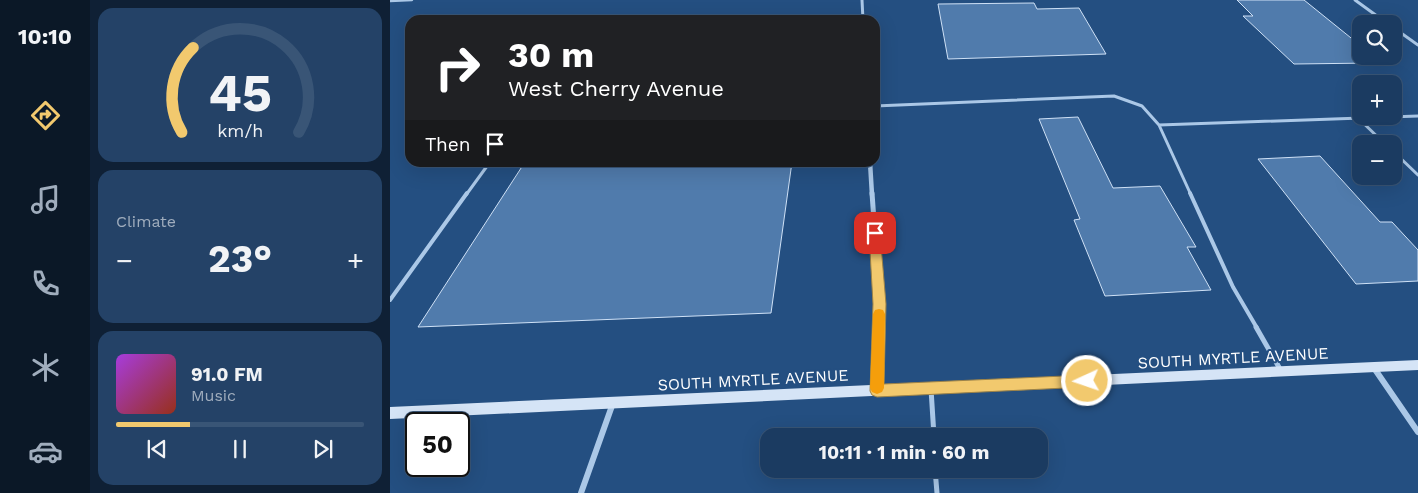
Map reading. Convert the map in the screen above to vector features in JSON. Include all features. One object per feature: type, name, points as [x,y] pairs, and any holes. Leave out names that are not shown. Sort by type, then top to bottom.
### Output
[{"type":"main road","name":"SOUTH MYRTLE AVENUE","points":[[390,413],[1418,365]]},
{"type":"street","points":[[862,0],[863,15]]},
{"type":"street","points":[[1355,0],[1376,15]]},
{"type":"street","points":[[1402,34],[1418,45]]},
{"type":"street","points":[[870,167],[880,304],[877,391]]},
{"type":"street","points":[[1374,368],[1418,432]]},
{"type":"street","points":[[581,493],[613,402]]},
{"type":"lane","points":[[390,0],[412,0]]},
{"type":"lane","points":[[880,106],[1114,96],[1142,106],[1158,125],[1233,287],[1282,372]]},
{"type":"lane","points":[[1402,117],[1418,116]]},
{"type":"lane","points":[[1158,125],[1352,118]]},
{"type":"lane","points":[[1365,125],[1376,135]]},
{"type":"lane","points":[[1402,160],[1418,175]]},
{"type":"lane","points":[[390,300],[486,167]]},
{"type":"lane","points":[[931,388],[934,428]]},
{"type":"lane","points":[[936,478],[937,493]]},
{"type":"building","points":[[1237,0],[1304,0],[1352,39],[1352,63],[1294,64],[1243,16],[1253,16]]},
{"type":"building","points":[[1034,3],[1037,9],[1079,8],[1106,54],[948,59],[938,4]]},
{"type":"building","points":[[1078,117],[1113,188],[1160,186],[1196,247],[1187,247],[1211,290],[1105,296],[1074,220],[1080,219],[1039,119]]},
{"type":"building","points":[[1320,156],[1380,222],[1392,222],[1418,250],[1418,281],[1356,284],[1258,159]]},
{"type":"building","points":[[522,167],[791,167],[771,313],[418,327]]},
{"type":"slow traffic","points":[[877,388],[879,314]]},
{"type":"route","points":[[875,233],[880,304],[877,391],[1087,381]]}]
